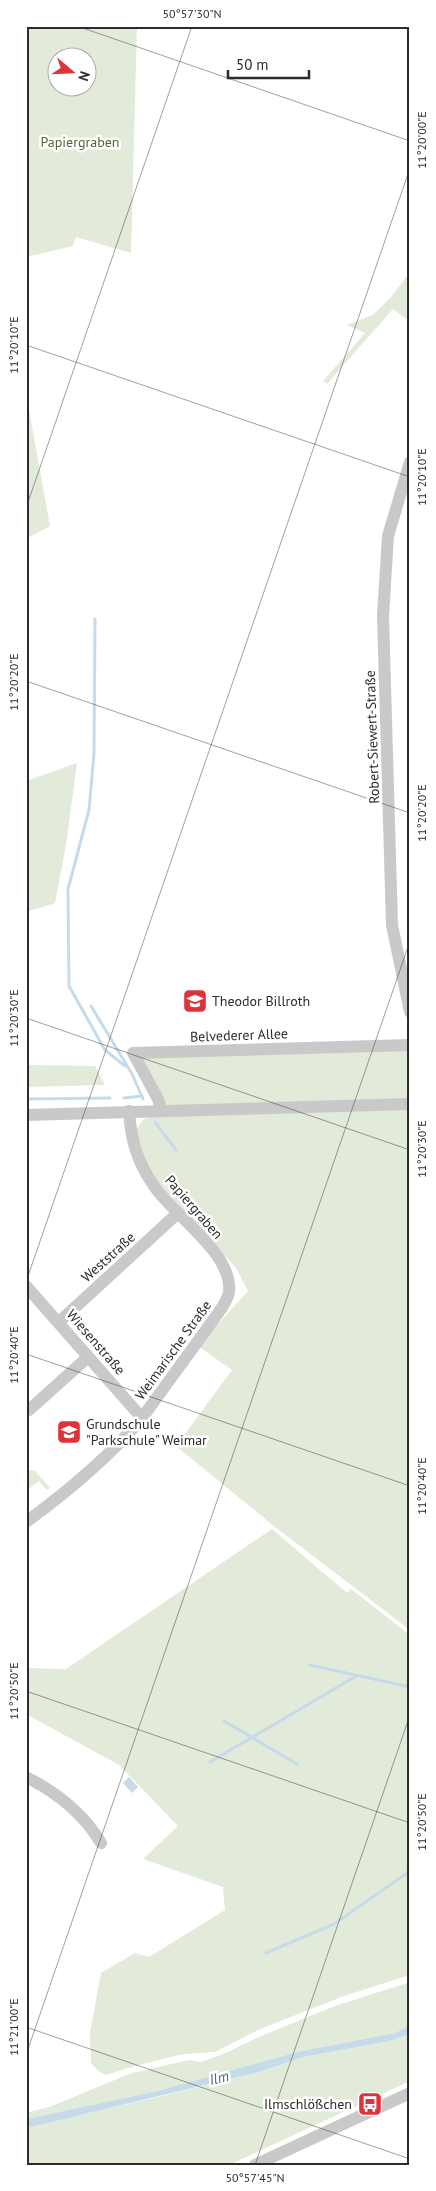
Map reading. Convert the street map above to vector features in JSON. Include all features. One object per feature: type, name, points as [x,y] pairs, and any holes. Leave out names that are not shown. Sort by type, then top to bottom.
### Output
[{"type":"street","name":"Robert-Siewert-Straße","points":[[410,462],[388,536],[383,616],[392,925],[410,1012]]},
{"type":"street","name":"Belvederer Allee","points":[[161,1110],[158,1099],[132,1053],[410,1045]]},
{"type":"street","points":[[26,1115],[410,1104]]},
{"type":"street","name":"Papiergraben","points":[[129,1111],[131,1138],[143,1167],[155,1187],[211,1249],[227,1271],[229,1293]]},
{"type":"street","name":"Weststraße","points":[[59,1322],[178,1213]]},
{"type":"street","name":"Wiesenstraße","points":[[26,1286],[142,1418]]},
{"type":"street","name":"Weimarische Straße","points":[[26,1522],[90,1470],[129,1434],[219,1312],[229,1293]]},
{"type":"street","points":[[29,1410],[88,1357]]},
{"type":"street","points":[[26,1777],[48,1788],[71,1806],[91,1826],[102,1843]]},
{"type":"street","points":[[255,2165],[410,2093]]},
{"type":"green space","name":"Papiergraben","points":[[26,26],[137,26],[131,253],[76,237],[73,246],[26,257]]},
{"type":"green space","points":[[410,272],[410,322],[393,309],[327,384],[323,381],[365,333],[347,325],[373,315],[391,297]]},
{"type":"green space","points":[[26,394],[50,526],[26,539]]},
{"type":"green space","points":[[77,763],[66,845],[55,903],[26,912],[26,781]]},
{"type":"green space","points":[[410,1049],[410,1100],[165,1106],[137,1055]]},
{"type":"green space","points":[[26,1065],[95,1066],[105,1085],[26,1087]]},
{"type":"green space","points":[[410,1107],[410,1630],[275,1527],[176,1446],[232,1370],[198,1346],[248,1291],[236,1268],[159,1184],[142,1154],[136,1132],[144,1119],[157,1116]]},
{"type":"green space","points":[[30,1470],[35,1471],[50,1488],[47,1490],[39,1481],[26,1491],[26,1474]]},
{"type":"green space","points":[[272,1529],[347,1593],[351,1589],[410,1635],[410,1975],[344,1996],[260,2029],[215,2052],[183,2054],[106,2075],[98,2071],[91,2063],[90,2033],[101,1973],[135,1953],[149,1957],[225,1910],[223,1887],[143,1859],[178,1826],[119,1765],[26,1714],[26,1668],[66,1669]]},
{"type":"green space","points":[[410,1982],[410,2025],[395,2033],[301,2051],[157,2091],[26,2119],[26,2113],[49,2107],[132,2073],[189,2060],[201,2062],[335,2006]]},
{"type":"green space","points":[[409,2034],[410,2081],[229,2165],[26,2165],[26,2128],[259,2072],[303,2057],[390,2041]]},
{"type":"water","points":[[129,1777],[138,1787],[132,1793],[123,1783]]},
{"type":"water","name":"Ilm","points":[[410,2025],[409,2034],[390,2041],[303,2057],[259,2072],[26,2128],[26,2119],[157,2091],[301,2051],[395,2033]]},
{"type":"waterway","points":[[95,619],[94,753],[89,810],[68,889],[69,986],[105,1050],[125,1066]]},
{"type":"waterway","points":[[91,1006],[132,1074],[143,1099]]},
{"type":"waterway","points":[[124,1098],[142,1096]]},
{"type":"waterway","points":[[26,1099],[110,1098]]},
{"type":"waterway","points":[[155,1122],[176,1150]]},
{"type":"waterway","points":[[310,1665],[410,1687]]},
{"type":"waterway","points":[[210,1762],[358,1675]]},
{"type":"waterway","points":[[224,1721],[297,1764]]},
{"type":"waterway","points":[[266,1953],[334,1924],[410,1871]]},
{"type":"place","name":"Theodor Billroth","points":[[195,1001]]},
{"type":"place","name":"Grundschule \"Parkschule\" Weimar","points":[[69,1432]]},
{"type":"place","name":"Ilmschlößchen","points":[[370,2104]]}]
